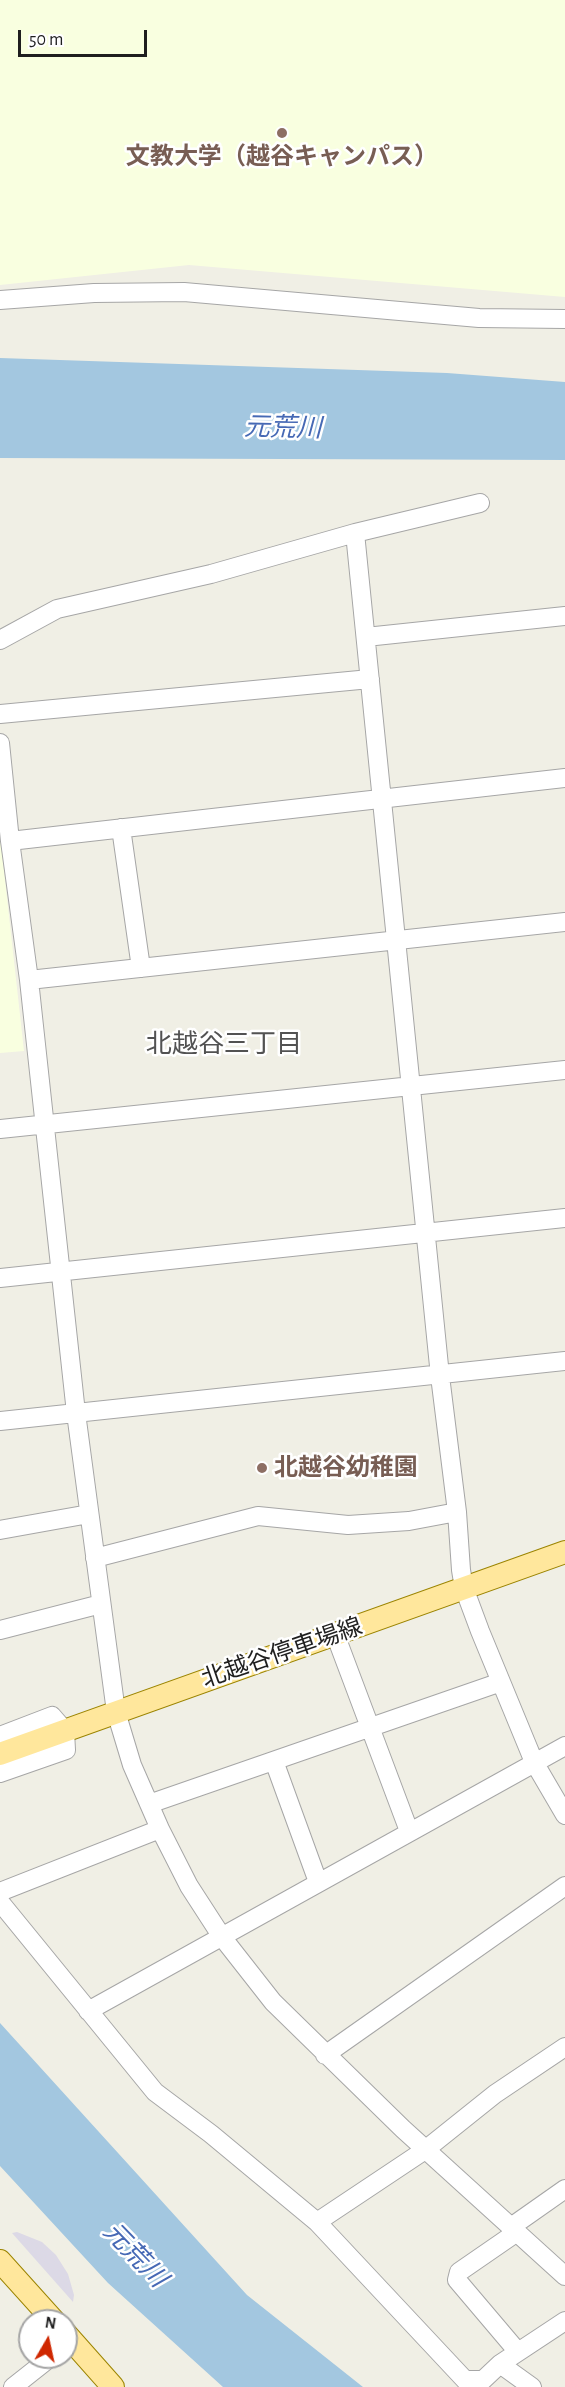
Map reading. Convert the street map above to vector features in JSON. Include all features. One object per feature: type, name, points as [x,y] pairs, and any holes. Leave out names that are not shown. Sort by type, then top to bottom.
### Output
[{"type":"main road","name":"北越谷停車場線","points":[[0,1754],[565,1552]]},
{"type":"main road","points":[[0,2261],[43,2309]]},
{"type":"main road","points":[[78,2351],[112,2387]]},
{"type":"street","points":[[0,300],[94,293],[184,292],[479,318],[565,319]]},
{"type":"street","points":[[0,640],[57,609],[211,574],[355,534],[480,503]]},
{"type":"street","points":[[355,534],[440,1376],[457,1512],[461,1570],[464,1588],[534,1762],[565,1815]]},
{"type":"street","points":[[366,638],[565,616]]},
{"type":"street","points":[[0,714],[370,679]]},
{"type":"street","points":[[0,743],[89,1514],[116,1712],[132,1765],[160,1829],[189,1886],[222,1937],[273,2002],[425,2150],[565,2276]]},
{"type":"street","points":[[10,841],[565,778]]},
{"type":"street","points":[[121,828],[141,968]]},
{"type":"street","points":[[29,980],[565,922]]},
{"type":"street","points":[[0,1129],[565,1070]]},
{"type":"street","points":[[0,1278],[565,1218]]},
{"type":"street","points":[[0,1421],[565,1361]]},
{"type":"street","points":[[95,1558],[258,1516],[348,1525],[409,1521],[457,1512]]},
{"type":"street","points":[[0,1530],[89,1514]]},
{"type":"street","points":[[0,1630],[101,1604]]},
{"type":"street","points":[[335,1634],[409,1831]]},
{"type":"street","points":[[149,1804],[501,1682]]},
{"type":"street","points":[[0,1736],[52,1716],[65,1731],[66,1750],[0,1773]]},
{"type":"street","points":[[88,2011],[565,1746]]},
{"type":"street","points":[[274,1761],[318,1882]]},
{"type":"street","points":[[0,1892],[160,1829]]},
{"type":"street","points":[[325,2055],[565,1887]]},
{"type":"street","points":[[0,1902],[155,2092],[317,2222],[465,2380],[483,2380],[500,2364],[565,2321]]},
{"type":"street","points":[[317,2222],[425,2150],[495,2094],[565,2047]]},
{"type":"street","points":[[518,2352],[457,2280],[459,2272],[565,2189]]},
{"type":"street","points":[[500,2364],[532,2387]]},
{"type":"street","points":[[12,2387],[35,2369]]},
{"type":"shaded area","name":"文教大学（越谷キャンパス）","points":[[0,0],[565,0],[565,297],[189,265],[0,285]]},
{"type":"shaded area","points":[[0,835],[24,1051],[0,1053]]},
{"type":"shaded area","points":[[17,2232],[42,2242],[56,2255],[68,2274],[74,2295],[73,2302],[12,2233]]},
{"type":"water","name":"元荒川","points":[[0,358],[447,373],[565,382],[565,460],[0,458]]},
{"type":"water","name":"元荒川","points":[[0,2023],[247,2295],[363,2387],[223,2387],[108,2283],[0,2166]]},
{"type":"place","name":"文教大学（越谷キャンパス）","points":[[282,133]]},
{"type":"place","name":"北越谷幼稚園","points":[[262,1468]]},
{"type":"district","name":"北越谷三丁目","points":[[224,1044]]}]
